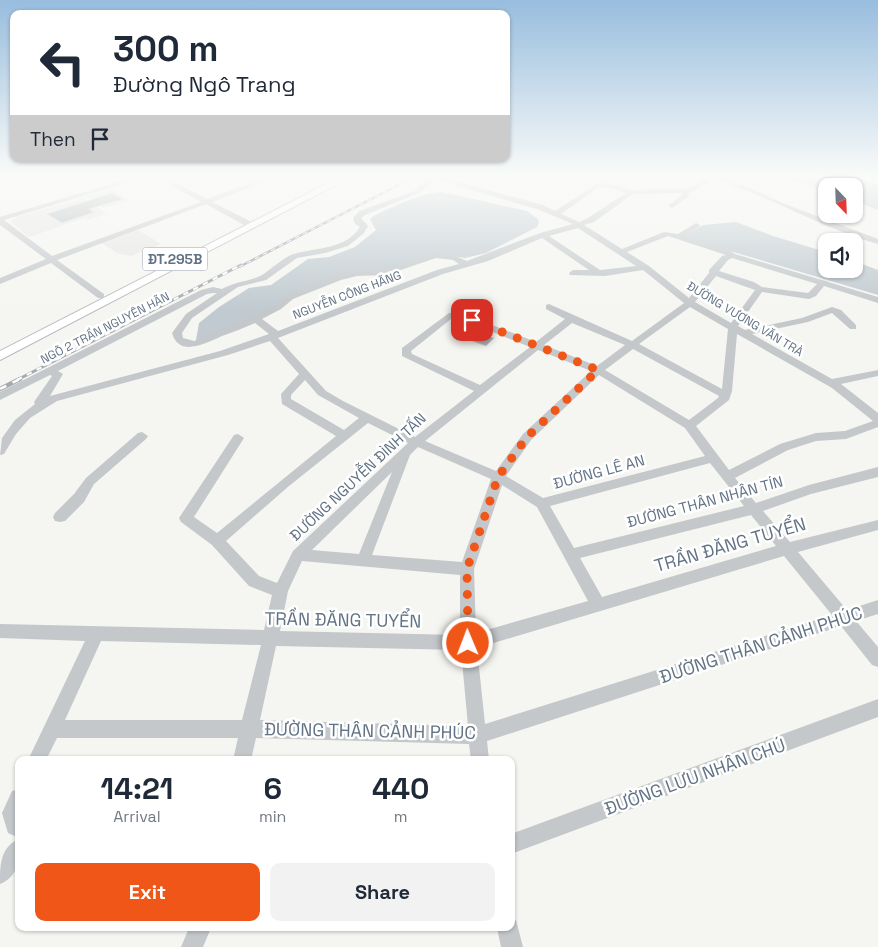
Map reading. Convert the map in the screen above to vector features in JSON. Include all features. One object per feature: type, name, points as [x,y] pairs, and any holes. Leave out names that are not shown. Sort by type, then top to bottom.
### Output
[{"type":"main road","name":"ĐT.295B","points":[[249,225],[256,221]]},
{"type":"main road","name":"ĐT.295B","points":[[0,348],[257,221]]},
{"type":"main road","name":"ĐT.295B","points":[[0,356],[105,297]]},
{"type":"street","points":[[2,221],[105,297]]},
{"type":"street","points":[[0,281],[52,259],[155,221]]},
{"type":"street","points":[[242,221],[249,225]]},
{"type":"street","points":[[358,221],[364,226],[362,231],[345,244],[326,252],[295,256],[262,278],[243,282],[222,292],[190,316],[178,334],[179,340],[186,344],[195,344],[278,307],[290,297],[356,273],[386,272],[435,256],[455,258],[466,264]]},
{"type":"street","name":"ĐƯỜNG VƯƠNG VĂN TRÀ","points":[[573,221],[643,266],[690,303],[830,383],[878,419]]},
{"type":"street","name":"NGUYỄN CÔNG HÃNG","points":[[0,451],[16,424],[46,400],[193,362],[274,336],[440,272],[587,221]]},
{"type":"street","points":[[808,221],[878,248]]},
{"type":"street","points":[[818,221],[832,231]]},
{"type":"street","points":[[824,221],[878,242]]},
{"type":"street","points":[[679,237],[696,226]]},
{"type":"street","points":[[621,252],[667,234],[725,251],[732,256],[824,282],[878,300]]},
{"type":"street","points":[[543,235],[598,273]]},
{"type":"street","points":[[480,756],[468,643],[467,569],[498,477],[527,437],[598,370],[690,303],[712,272],[725,258],[732,256]]},
{"type":"street","points":[[573,273],[625,271],[643,266]]},
{"type":"street","points":[[712,272],[751,284],[760,289],[809,296],[824,282]]},
{"type":"street","points":[[689,425],[723,400],[733,327],[760,289]]},
{"type":"street","name":"NGÕ 2 TRẦN NGUYÊN HÃN","points":[[0,396],[204,292],[213,290],[222,292]]},
{"type":"street","points":[[549,308],[633,345],[725,395]]},
{"type":"street","points":[[745,333],[805,320],[832,310],[838,312],[852,327]]},
{"type":"street","points":[[482,390],[407,356],[406,350],[449,316],[461,316],[598,370],[689,425],[727,477],[878,659]]},
{"type":"street","name":"ĐƯỜNG LÊ AN","points":[[255,318],[274,336],[322,393],[367,418],[411,447],[498,477],[542,503],[714,458]]},
{"type":"street","name":"ĐƯỜNG NGUYỄN ĐÌNH TẤN","points":[[243,756],[281,591],[298,555],[411,447],[571,319]]},
{"type":"street","points":[[37,406],[57,378],[58,374],[48,371]]},
{"type":"street","points":[[306,373],[286,394],[285,398],[344,436]]},
{"type":"street","points":[[830,383],[878,373]]},
{"type":"street","points":[[217,541],[285,482],[367,418]]},
{"type":"street","points":[[727,477],[784,447],[816,437],[846,435],[878,423]]},
{"type":"street","points":[[60,517],[79,498],[90,481],[142,436]]},
{"type":"street","points":[[238,438],[186,518],[217,541],[254,581],[265,587],[281,591]]},
{"type":"street","points":[[364,561],[411,447]]},
{"type":"street","name":"ĐƯỜNG THÂN NHÂN TÍN","points":[[570,555],[754,509],[809,490],[878,472]]},
{"type":"street","points":[[542,503],[597,604]]},
{"type":"street","name":"TRẦN ĐĂNG TUYỂN","points":[[0,631],[468,643],[786,549],[878,525]]},
{"type":"street","points":[[298,555],[467,569]]},
{"type":"street","name":"ĐƯỜNG THÂN CẢNH PHÚC","points":[[52,729],[250,730],[477,736],[878,608]]},
{"type":"street","points":[[39,756],[96,634]]},
{"type":"street","name":"ĐƯỜNG LƯU NHÂN CHÚ","points":[[515,843],[878,708]]},
{"type":"street","points":[[15,807],[12,813],[15,826]]},
{"type":"street","points":[[0,874],[15,854]]},
{"type":"street","points":[[192,947],[199,931]]},
{"type":"street","points":[[509,931],[512,947]]},
{"type":"shaded area","points":[[12,221],[76,221],[29,237]]},
{"type":"shaded area","points":[[371,221],[539,221],[539,223],[537,227],[486,253],[465,258],[444,255],[391,271],[360,272],[292,298],[273,313],[261,319],[198,341],[196,340],[199,323],[219,307],[249,288],[271,285],[308,259],[329,257],[355,247],[376,230]]},
{"type":"shaded area","points":[[736,222],[818,250],[818,277],[683,237],[703,225]]},
{"type":"shaded area","points":[[138,230],[161,244],[131,256],[117,253],[102,243]]},
{"type":"shaded area","points":[[863,264],[878,270],[878,295],[821,278],[863,278]]},
{"type":"building","points":[[465,327],[494,338],[486,346],[456,335]]},
{"type":"railway","points":[[239,267],[328,221]]},
{"type":"railway","points":[[17,380],[241,265]]},
{"type":"railway","points":[[0,389],[20,379]]},
{"type":"route","points":[[468,643],[467,569],[498,477],[527,437],[598,370],[472,320]]}]
